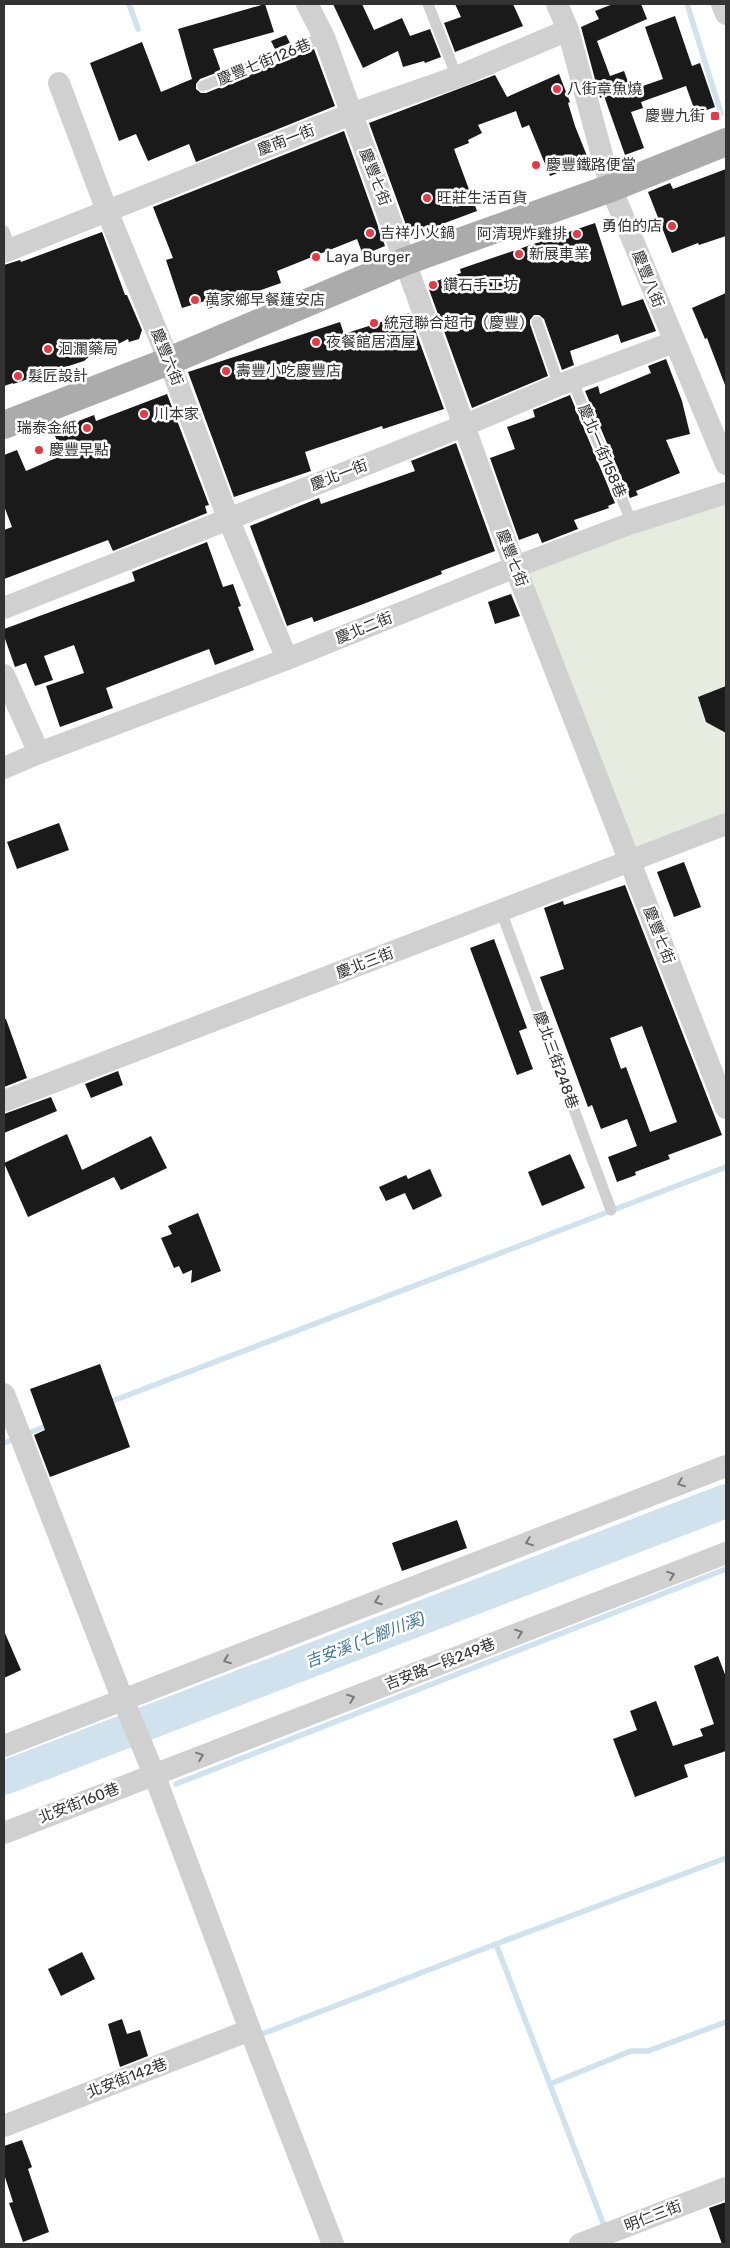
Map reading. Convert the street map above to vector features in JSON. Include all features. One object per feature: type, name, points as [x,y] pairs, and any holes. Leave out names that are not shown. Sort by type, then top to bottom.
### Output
[{"type":"main road","points":[[4,425],[169,361],[406,261],[611,188],[726,142]]},
{"type":"street","name":"慶豐七街","points":[[307,4],[324,37],[515,566],[726,1108]]},
{"type":"street","name":"慶豐八街","points":[[557,4],[568,30],[611,188],[726,464]]},
{"type":"street","points":[[722,4],[726,14]]},
{"type":"street","name":"慶南一街","points":[[6,244],[107,210],[351,114],[457,77],[568,30]]},
{"type":"street","name":"慶豐六街","points":[[59,84],[107,210],[169,361],[228,518],[287,659]]},
{"type":"street","name":"慶北一街","points":[[4,608],[463,426],[566,382],[674,342]]},
{"type":"street","name":"慶北二街","points":[[4,768],[287,659],[515,566],[632,523],[726,493]]},
{"type":"street","points":[[5,679],[39,753]]},
{"type":"street","name":"慶北三街","points":[[4,1101],[726,824]]},
{"type":"street","points":[[4,1394],[123,1700],[154,1774],[333,2244]]},
{"type":"street","points":[[4,1746],[726,1466]]},
{"type":"street","name":"吉安路一段249巷","points":[[154,1774],[726,1553]]},
{"type":"street","name":"北安街160巷","points":[[4,1833],[154,1774]]},
{"type":"street","name":"北安街142巷","points":[[4,2126],[250,2030]]},
{"type":"street","name":"明仁三街","points":[[598,2237],[726,2188]]},
{"type":"lane","points":[[428,4],[457,77]]},
{"type":"lane","name":"慶豐七街126巷","points":[[203,86],[324,37]]},
{"type":"lane","name":"慶北一街158巷","points":[[537,322],[632,523]]},
{"type":"lane","name":"慶北三街248巷","points":[[501,911],[611,1210]]},
{"type":"shaded area","points":[[726,493],[726,821],[635,860],[523,572]]},
{"type":"building","points":[[265,4],[274,32],[213,49],[221,71],[200,79],[196,84],[196,89],[201,93],[206,93],[314,49],[335,106],[196,162],[189,144],[148,161],[136,134],[119,141],[90,63],[142,42],[161,92],[192,79],[178,29]]},
{"type":"building","points":[[333,4],[362,4],[374,30],[402,18],[410,36],[430,29],[441,57],[425,63],[424,61],[403,67],[398,51],[363,68]]},
{"type":"building","points":[[455,4],[513,4],[523,26],[455,52],[444,23],[461,17]]},
{"type":"building","points":[[613,4],[641,4],[647,19],[597,41],[610,76],[624,71],[631,90],[663,79],[645,27],[675,16],[692,66],[700,63],[715,107],[696,114],[686,86],[641,102],[643,108],[631,112],[644,148],[625,155],[604,96],[600,98],[581,27],[599,19],[595,11]]},
{"type":"building","points":[[286,35],[290,43],[275,49],[271,41]]},
{"type":"building","points":[[559,74],[570,102],[568,103],[575,126],[589,161],[550,176],[529,125],[522,128],[516,111],[478,125],[482,133],[468,140],[469,143],[454,149],[477,211],[410,236],[369,123],[495,75],[507,97]]},
{"type":"building","points":[[344,131],[385,246],[363,255],[357,239],[277,271],[281,283],[208,309],[205,301],[182,308],[166,260],[173,258],[153,207]]},
{"type":"building","points":[[726,169],[726,236],[699,245],[698,243],[672,253],[648,192],[670,183],[673,189]]},
{"type":"building","points":[[595,223],[622,306],[643,299],[656,331],[621,343],[618,334],[570,351],[574,365],[562,370],[544,319],[539,315],[534,315],[530,320],[530,324],[548,376],[472,408],[427,284],[461,273],[460,269]]},
{"type":"building","points":[[102,232],[125,295],[127,295],[142,330],[139,339],[129,342],[128,339],[108,349],[105,343],[84,361],[4,386],[4,265],[20,260],[21,262]]},
{"type":"building","points":[[726,293],[725,385],[707,338],[705,339],[692,308]]},
{"type":"building","points":[[409,313],[444,409],[383,429],[382,426],[305,452],[311,471],[234,497],[188,372],[340,322],[344,334]]},
{"type":"building","points":[[666,359],[682,401],[690,434],[666,440],[680,473],[636,491],[638,495],[630,498],[585,391],[598,386],[600,394],[651,373],[648,366]]},
{"type":"building","points":[[167,394],[209,505],[205,506],[207,513],[113,551],[108,540],[4,579],[4,530],[12,527],[4,506],[4,455],[17,450],[26,471],[63,455],[53,431],[94,415],[96,421]]},
{"type":"building","points":[[570,395],[615,503],[608,506],[609,508],[574,520],[578,529],[542,543],[538,533],[519,540],[490,458],[515,449],[507,427],[535,417],[533,410]]},
{"type":"building","points":[[456,443],[495,551],[441,571],[442,574],[314,622],[312,617],[287,626],[250,526],[319,498],[321,504],[415,471],[411,461]]},
{"type":"building","points":[[207,542],[223,587],[233,584],[241,606],[238,607],[254,650],[215,665],[209,649],[106,688],[113,708],[60,727],[46,686],[84,673],[74,645],[44,656],[53,680],[35,686],[26,663],[15,667],[4,636],[4,629],[135,581],[132,572]]},
{"type":"building","points":[[511,594],[520,616],[495,624],[488,602]]},
{"type":"building","points":[[726,686],[726,733],[706,722],[698,697]]},
{"type":"building","points":[[59,823],[69,850],[17,869],[7,842]]},
{"type":"building","points":[[684,862],[701,907],[674,917],[657,872]]},
{"type":"building","points":[[625,885],[722,1135],[668,1155],[670,1159],[635,1172],[636,1175],[617,1182],[608,1157],[637,1146],[627,1119],[601,1129],[592,1105],[588,1107],[540,977],[564,969],[544,908],[563,901],[564,905]],"holes":[[[642,1026],[677,1122],[650,1132],[626,1067],[621,1069],[610,1038]]]},
{"type":"building","points":[[494,939],[527,1028],[519,1031],[533,1069],[517,1075],[470,948]]},
{"type":"building","points":[[4,1019],[6,1019],[27,1078],[4,1087]]},
{"type":"building","points":[[118,1071],[123,1085],[91,1098],[85,1084]]},
{"type":"building","points":[[51,1097],[57,1111],[4,1133],[4,1114]]},
{"type":"building","points":[[67,1134],[82,1170],[151,1136],[167,1168],[121,1190],[114,1177],[28,1217],[4,1163]]},
{"type":"building","points":[[570,1154],[585,1188],[542,1206],[528,1172]]},
{"type":"building","points":[[430,1169],[442,1196],[413,1210],[405,1193],[386,1201],[379,1187],[406,1175],[408,1179]]},
{"type":"building","points":[[198,1213],[221,1271],[191,1283],[192,1270],[183,1274],[179,1266],[174,1268],[161,1238],[172,1234],[168,1226]]},
{"type":"building","points":[[100,1364],[130,1447],[50,1477],[34,1435],[45,1430],[30,1389]]},
{"type":"building","points":[[457,1520],[467,1548],[402,1571],[392,1543]]},
{"type":"building","points":[[4,1631],[21,1670],[4,1678]]},
{"type":"building","points":[[718,1656],[726,1677],[726,1751],[684,1765],[688,1777],[635,1797],[613,1739],[637,1730],[630,1711],[656,1701],[673,1746],[703,1736],[700,1729],[714,1724],[694,1666]]},
{"type":"building","points":[[82,1952],[95,1979],[61,1996],[48,1969]]},
{"type":"building","points":[[122,2019],[127,2034],[140,2030],[148,2056],[120,2067],[108,2024]]},
{"type":"building","points":[[22,2140],[32,2167],[28,2169],[49,2232],[23,2242],[9,2203],[13,2202],[4,2174],[4,2146]]},
{"type":"building","points":[[726,2202],[726,2244],[722,2244],[709,2208]]},
{"type":"waterway","points":[[129,4],[138,29]]},
{"type":"waterway","points":[[687,4],[721,113]]},
{"type":"waterway","points":[[107,1403],[726,1167]]},
{"type":"waterway","points":[[31,1432],[49,1425]]},
{"type":"waterway","points":[[4,1443],[15,1439]]},
{"type":"waterway","name":"吉安溪 (七腳川溪)","points":[[4,1778],[726,1501]]},
{"type":"waterway","points":[[176,1784],[726,1569]]},
{"type":"waterway","points":[[605,2228],[496,1944],[726,1858]]},
{"type":"waterway","points":[[262,2034],[496,1944]]},
{"type":"waterway","points":[[550,2084],[631,2051],[648,2051],[726,2022]]},
{"type":"place","name":"八街章魚燒","points":[[557,89]]},
{"type":"place","name":"慶豐九街","points":[[715,116]]},
{"type":"place","name":"慶豐鐵路便當","points":[[536,165]]},
{"type":"place","name":"旺莊生活百貨","points":[[427,198]]},
{"type":"place","name":"勇伯的店","points":[[672,226]]},
{"type":"place","name":"吉祥小火鍋","points":[[370,233]]},
{"type":"place","name":"阿清現炸雞排","points":[[577,234]]},
{"type":"place","name":"新展車業","points":[[519,254]]},
{"type":"place","name":"Laya Burger","points":[[316,257]]},
{"type":"place","name":"鑽石手工坊","points":[[433,285]]},
{"type":"place","name":"萬家鄉早餐蓮安店","points":[[195,300]]},
{"type":"place","name":"統冠聯合超市（慶豐）","points":[[374,323]]},
{"type":"place","name":"夜餐館居酒屋","points":[[316,342]]},
{"type":"place","name":"洄瀾藥局","points":[[48,349]]},
{"type":"place","name":"壽豐小吃慶豐店","points":[[226,371]]},
{"type":"place","name":"髮匠設計","points":[[18,376]]},
{"type":"place","name":"川本家","points":[[144,414]]},
{"type":"place","name":"瑞泰金紙","points":[[87,428]]},
{"type":"place","name":"慶豐早點","points":[[39,450]]}]
